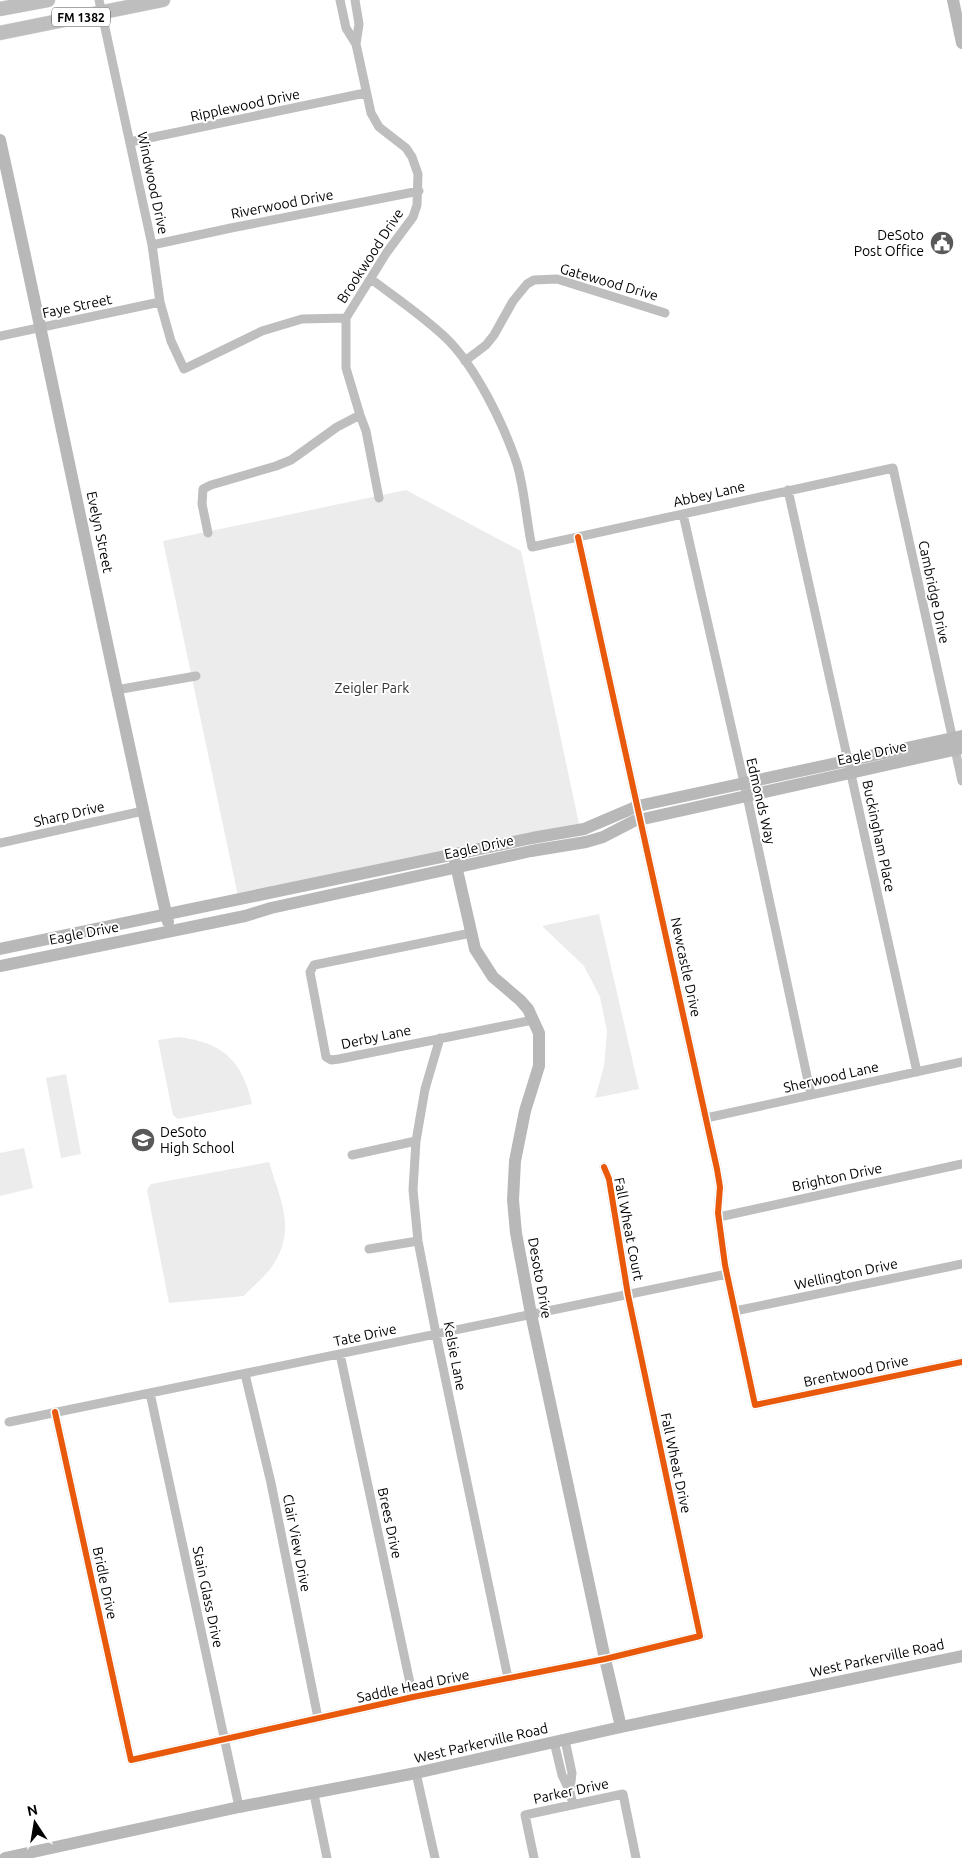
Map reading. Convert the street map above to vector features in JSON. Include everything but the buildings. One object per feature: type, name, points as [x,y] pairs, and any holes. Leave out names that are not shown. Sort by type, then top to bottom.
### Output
[{"type":"main road","name":"FM 1382","points":[[0,9],[48,0]]},
{"type":"main road","name":"FM 1382","points":[[0,33],[100,6],[162,0]]},
{"type":"street","name":"Brookwood Drive","points":[[340,0],[346,28],[356,44]]},
{"type":"street","name":"Brookwood Drive","points":[[355,0],[359,24],[356,44],[370,113],[379,127],[406,148],[412,157],[418,174],[419,191],[413,217],[387,252],[346,318],[346,368],[366,431],[379,498]]},
{"type":"street","points":[[953,0],[962,43]]},
{"type":"street","name":"Windwood Drive","points":[[100,6],[152,245],[160,302],[171,341],[184,370],[262,331],[302,319],[346,318]]},
{"type":"street","name":"Ripplewood Drive","points":[[130,142],[365,93]]},
{"type":"street","name":"Evelyn Street","points":[[0,140],[116,690],[170,931]]},
{"type":"street","name":"Riverwood Drive","points":[[152,245],[419,191]]},
{"type":"street","points":[[371,279],[425,319],[448,340],[465,362]]},
{"type":"street","name":"Gatewood Drive","points":[[465,362],[486,345],[494,335],[513,301],[527,284],[534,280],[557,279],[665,313]]},
{"type":"street","name":"Faye Street","points":[[0,336],[160,302]]},
{"type":"street","name":"Abbey Lane","points":[[465,362],[490,400],[507,437],[517,466],[532,547],[892,468]]},
{"type":"street","points":[[208,533],[202,504],[203,490],[211,485],[291,460],[337,427],[360,415]]},
{"type":"street","name":"Cambridge Drive","points":[[892,468],[958,743],[962,781]]},
{"type":"street","name":"Buckingham Place","points":[[788,490],[917,1072]]},
{"type":"street","name":"Edmonds Way","points":[[683,514],[747,796],[811,1095]]},
{"type":"street","name":"Newcastle Drive","points":[[578,537],[706,1118],[720,1187],[719,1217],[727,1274],[755,1405]]},
{"type":"street","points":[[116,690],[196,676]]},
{"type":"street","name":"Eagle Drive","points":[[0,949],[453,854],[584,829],[638,806],[848,759],[958,743]]},
{"type":"street","name":"Eagle Drive","points":[[0,966],[251,914],[531,851],[586,842],[603,837],[634,821],[851,773],[958,743]]},
{"type":"street","name":"Sharp Drive","points":[[0,844],[143,811]]},
{"type":"street","points":[[584,829],[586,842]]},
{"type":"street","name":"Desoto Drive","points":[[453,854],[476,949],[492,977],[528,1009],[539,1033],[539,1066],[517,1145],[513,1200],[516,1233],[531,1314],[621,1727]]},
{"type":"street","points":[[352,890],[395,874],[421,869],[421,861]]},
{"type":"street","points":[[247,898],[251,914]]},
{"type":"street","name":"Derby Lane","points":[[471,933],[314,965],[310,972],[326,1057],[331,1060],[533,1020]]},
{"type":"street","points":[[33,942],[36,958]]},
{"type":"street","name":"Kelsie Lane","points":[[440,1038],[425,1089],[416,1141],[413,1190],[418,1241],[508,1678]]},
{"type":"street","name":"Sherwood Lane","points":[[706,1118],[962,1062]]},
{"type":"street","points":[[352,1155],[416,1141]]},
{"type":"street","name":"Brighton Drive","points":[[719,1217],[962,1164]]},
{"type":"street","name":"Fall Wheat Court","points":[[604,1168],[608,1179],[628,1295]]},
{"type":"street","points":[[369,1249],[418,1241]]},
{"type":"street","name":"Wellington Drive","points":[[735,1311],[962,1264]]},
{"type":"street","name":"Tate Drive","points":[[9,1422],[727,1274]]},
{"type":"street","name":"Fall Wheat Drive","points":[[628,1295],[700,1636]]},
{"type":"street","name":"Brees Drive","points":[[340,1354],[413,1698]]},
{"type":"street","name":"Brentwood Drive","points":[[755,1405],[962,1362]]},
{"type":"street","name":"Clair View Drive","points":[[245,1374],[271,1482],[318,1718]]},
{"type":"street","name":"Stain Glass Drive","points":[[150,1393],[239,1807]]},
{"type":"street","name":"Bridle Drive","points":[[55,1412],[130,1760]]},
{"type":"street","name":"Saddle Head Drive","points":[[130,1760],[318,1718],[605,1659],[700,1636]]},
{"type":"street","name":"West Parkerville Road","points":[[5,1858],[239,1807],[416,1773],[621,1727],[962,1656]]},
{"type":"street","points":[[559,1741],[572,1773],[570,1792],[573,1805]]},
{"type":"street","points":[[416,1773],[435,1858]]},
{"type":"street","points":[[314,1794],[328,1858]]},
{"type":"street","name":"Parker Drive","points":[[534,1858],[525,1815],[623,1794],[636,1858]]},
{"type":"green space","name":"Zeigler Park","points":[[406,490],[521,551],[579,824],[238,896],[163,541]]},
{"type":"green space","points":[[599,914],[639,1089],[595,1098],[604,1066],[607,1031],[600,997],[584,966],[542,926]]},
{"type":"green space","points":[[179,1037],[208,1044],[228,1056],[243,1076],[252,1104],[178,1119],[173,1115],[158,1040]]},
{"type":"green space","points":[[66,1074],[81,1154],[61,1158],[46,1078]]},
{"type":"green space","points":[[24,1148],[33,1188],[0,1196],[0,1153]]},
{"type":"green space","points":[[269,1162],[284,1214],[285,1226],[280,1252],[273,1265],[244,1296],[169,1303],[147,1190],[151,1184]]},
{"type":"cycle path","points":[[578,537],[717,1169],[720,1187],[718,1213],[725,1265],[755,1405],[962,1362]]},
{"type":"cycle path","points":[[55,1412],[131,1760],[413,1697],[605,1659],[700,1636],[628,1295],[609,1179],[604,1167]]},
{"type":"place","name":"DeSoto Post Office","points":[[942,243]]},
{"type":"place","name":"DeSoto High School","points":[[143,1140]]}]
